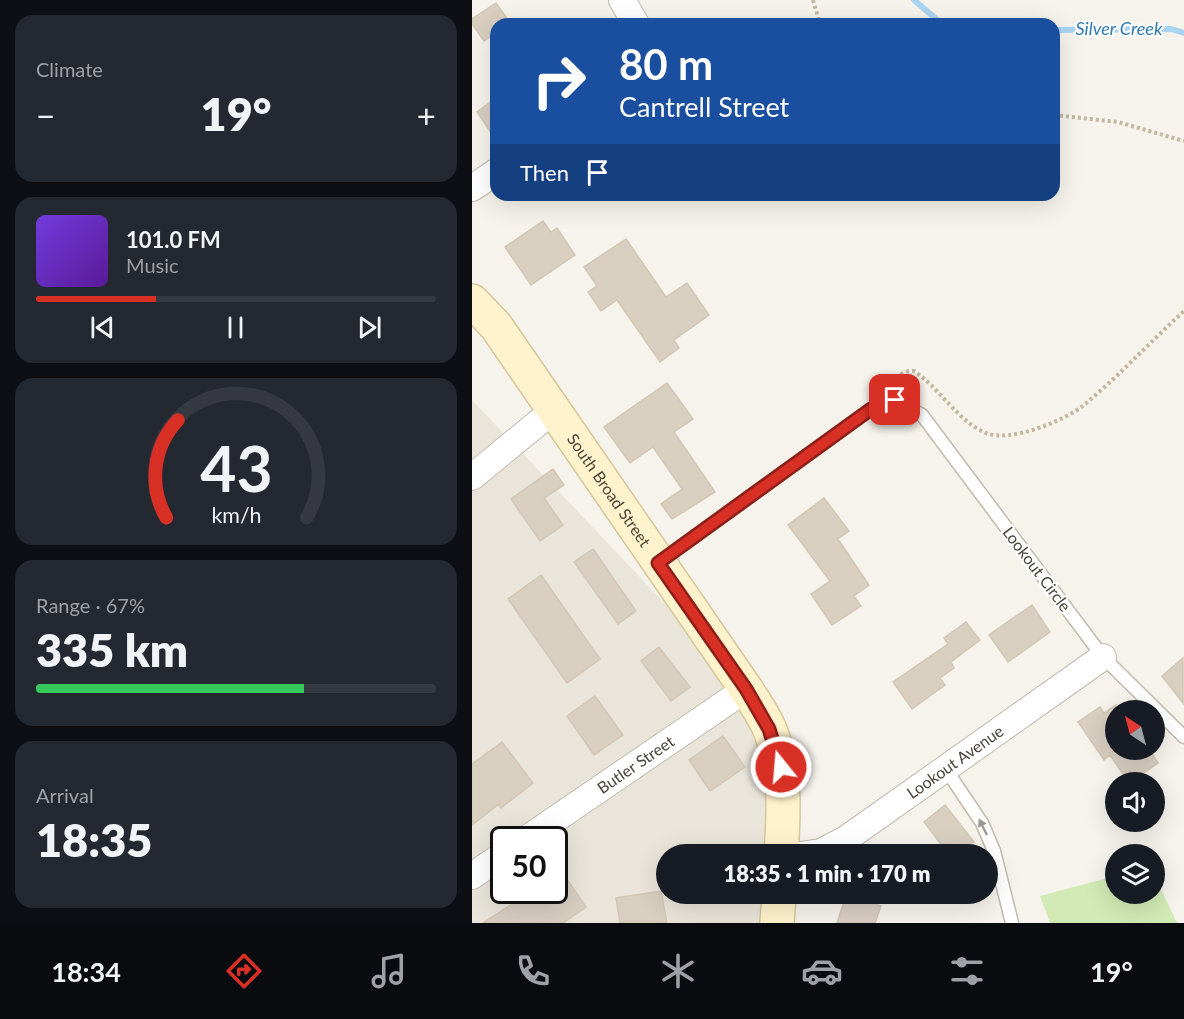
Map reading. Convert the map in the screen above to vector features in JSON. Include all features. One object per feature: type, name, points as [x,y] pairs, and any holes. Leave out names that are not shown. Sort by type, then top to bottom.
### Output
[{"type":"main road","name":"South Broad Street","points":[[472,301],[496,326],[555,409],[746,689],[769,729],[781,767],[784,816],[782,844]]},
{"type":"main road","points":[[777,923],[778,904]]},
{"type":"street","points":[[622,0],[632,18]]},
{"type":"street","points":[[472,188],[490,176]]},
{"type":"street","points":[[472,477],[555,409]]},
{"type":"street","name":"Lookout Avenue","points":[[836,844],[1103,657]]},
{"type":"street","name":"Butler Street","points":[[545,826],[746,689]]},
{"type":"street","points":[[472,876],[490,864]]},
{"type":"lane","points":[[658,563],[871,409],[895,400]]},
{"type":"lane","name":"Lookout Circle","points":[[895,400],[922,415],[1103,657],[1183,737]]},
{"type":"lane","points":[[945,768],[982,823],[994,851],[1012,923]]},
{"type":"path","points":[[813,0],[818,18]]},
{"type":"path","points":[[1060,116],[1118,122],[1183,141]]},
{"type":"path","points":[[895,400],[894,387],[898,377],[906,371],[914,371],[968,422],[987,433],[1006,437],[1024,434],[1082,406],[1183,311]]},
{"type":"shaded area","points":[[472,400],[746,689],[778,844],[656,844],[656,904],[778,904],[777,923],[472,923]]},
{"type":"green space","points":[[1105,879],[1105,904],[1165,904],[1165,898],[1177,923],[1050,923],[1040,896]]},
{"type":"building","points":[[496,3],[507,18],[490,18],[490,37],[484,41],[472,24],[472,19]]},
{"type":"building","points":[[490,102],[490,131],[477,112]]},
{"type":"building","points":[[543,221],[551,232],[557,228],[575,255],[531,285],[505,247]]},
{"type":"building","points":[[626,239],[666,297],[687,283],[709,315],[674,340],[679,348],[660,362],[617,300],[601,311],[588,292],[597,286],[584,267]]},
{"type":"building","points":[[667,383],[693,419],[674,432],[715,492],[672,519],[661,504],[682,489],[653,447],[630,463],[604,427]]},
{"type":"building","points":[[553,469],[564,485],[544,498],[563,525],[540,541],[511,499]]},
{"type":"building","points":[[824,498],[849,531],[838,539],[869,585],[854,596],[861,606],[832,625],[811,594],[830,581],[788,525]]},
{"type":"building","points":[[593,549],[636,611],[618,624],[574,562]]},
{"type":"building","points":[[541,575],[600,659],[567,683],[508,599]]},
{"type":"building","points":[[1032,605],[1050,632],[1008,662],[989,635]]},
{"type":"building","points":[[966,622],[980,640],[951,662],[954,668],[940,678],[945,685],[912,709],[893,682],[948,644],[944,638]]},
{"type":"building","points":[[659,647],[690,687],[671,701],[641,661]]},
{"type":"building","points":[[1183,658],[1183,703],[1162,676]]},
{"type":"building","points":[[595,696],[623,735],[594,755],[567,716]]},
{"type":"building","points":[[1100,707],[1104,713],[1104,760],[1078,722]]},
{"type":"building","points":[[723,736],[745,767],[710,791],[689,760]]},
{"type":"building","points":[[502,742],[533,783],[501,808],[499,804],[472,825],[472,764]]},
{"type":"building","points":[[1113,760],[1156,760],[1158,763],[1145,772],[1122,772]]},
{"type":"building","points":[[945,805],[974,842],[972,844],[941,844],[924,822]]},
{"type":"building","points":[[568,881],[586,907],[563,923],[483,923],[512,904],[568,904]]},
{"type":"building","points":[[656,892],[656,904],[663,904],[667,923],[620,923],[616,898]]},
{"type":"building","points":[[843,904],[881,906],[875,923],[837,923]]},
{"type":"waterway","name":"Silver Creek","points":[[914,0],[935,18]]},
{"type":"waterway","name":"Silver Creek","points":[[1060,30],[1171,29],[1184,33]]},
{"type":"route","points":[[781,767],[769,729],[746,689],[658,563],[871,409],[895,400]]}]
